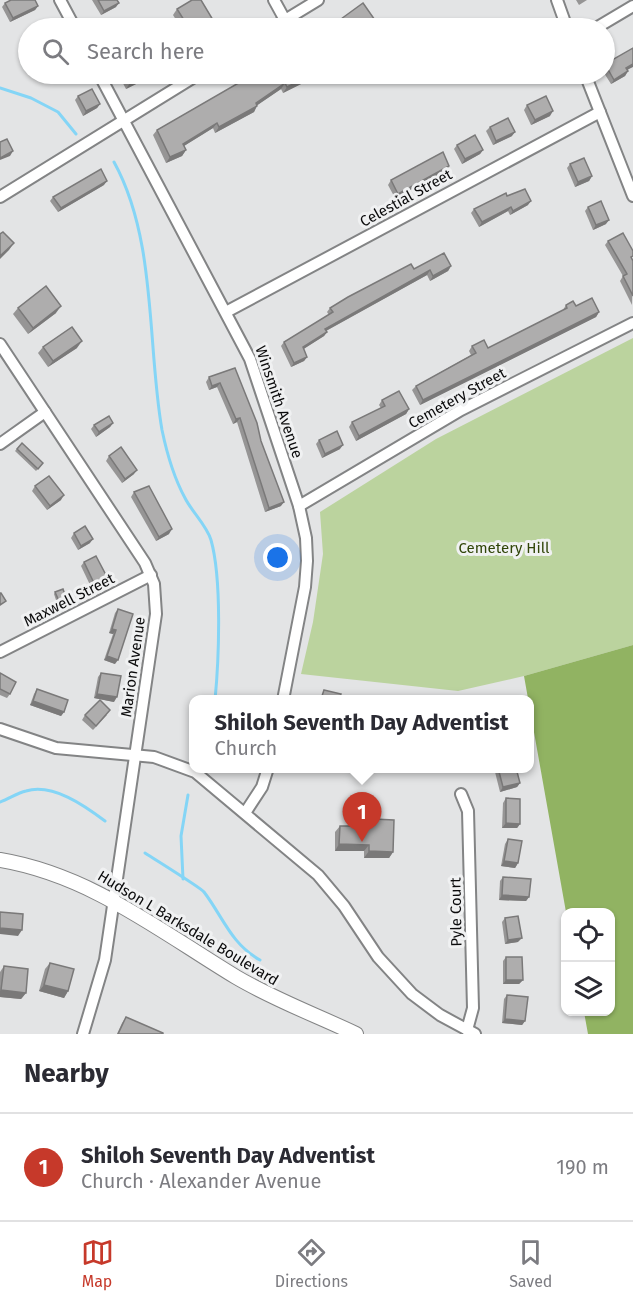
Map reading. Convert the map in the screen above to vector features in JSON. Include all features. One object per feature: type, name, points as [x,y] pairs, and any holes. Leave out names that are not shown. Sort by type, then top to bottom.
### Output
[{"type":"street","points":[[60,0],[70,18]]},
{"type":"street","points":[[274,0],[284,18]]},
{"type":"street","points":[[288,18],[318,0]]},
{"type":"street","points":[[557,0],[563,18]]},
{"type":"street","points":[[613,18],[633,6]]},
{"type":"street","name":"Winsmith Avenue","points":[[104,84],[250,359],[299,506],[306,538],[307,561],[284,695]]},
{"type":"street","points":[[0,197],[182,84]]},
{"type":"street","points":[[589,84],[633,196]]},
{"type":"street","name":"Celestial Street","points":[[226,312],[600,112]]},
{"type":"street","name":"Cemetery Street","points":[[299,506],[461,410],[633,323]]},
{"type":"street","name":"Marion Avenue","points":[[0,344],[151,575],[156,594],[156,614],[115,900],[100,985],[83,1034]]},
{"type":"street","points":[[0,444],[45,412]]},
{"type":"street","name":"Maxwell Street","points":[[0,652],[151,575]]},
{"type":"street","points":[[0,729],[56,748],[136,754],[169,760],[189,769]]},
{"type":"street","points":[[196,773],[325,882],[378,957],[405,988],[431,1010],[471,1032]]},
{"type":"street","points":[[245,813],[262,787],[266,773]]},
{"type":"street","name":"Pyle Court","points":[[461,794],[468,811],[473,1008],[471,1032]]},
{"type":"street","name":"Hudson L Barksdale Boulevard","points":[[0,860],[65,877],[115,900],[274,998],[356,1034]]},
{"type":"green space","name":"Cemetery Hill","points":[[633,338],[633,645],[524,676],[458,691],[301,674],[313,622],[323,554],[320,512],[436,439]]},
{"type":"green space","points":[[633,645],[633,1034],[588,1034],[585,1016],[615,1016],[615,908],[565,908],[534,732],[534,695],[527,695],[524,676]]},
{"type":"building","points":[[11,0],[35,0],[38,6],[13,18],[5,3]]},
{"type":"building","points":[[98,0],[117,0],[119,3],[104,11]]},
{"type":"building","points":[[192,0],[201,0],[212,18],[183,18],[177,9]]},
{"type":"building","points":[[363,3],[374,18],[342,18]]},
{"type":"building","points":[[633,48],[633,64],[626,68],[628,71],[615,79],[615,58]]},
{"type":"building","points":[[237,84],[284,84],[256,103],[257,106],[219,127],[217,123],[183,144],[186,150],[170,157],[157,130]]},
{"type":"building","points":[[92,89],[100,104],[86,111],[78,96]]},
{"type":"building","points":[[546,96],[553,111],[535,120],[527,105]]},
{"type":"building","points":[[508,118],[515,132],[496,141],[490,127]]},
{"type":"building","points":[[475,135],[483,150],[465,159],[457,145]]},
{"type":"building","points":[[7,139],[13,151],[0,158],[0,142]]},
{"type":"building","points":[[443,152],[449,166],[398,194],[391,180]]},
{"type":"building","points":[[584,158],[592,176],[578,182],[570,164]]},
{"type":"building","points":[[101,169],[107,181],[61,208],[53,197]]},
{"type":"building","points":[[525,189],[531,201],[513,211],[511,207],[482,222],[474,209],[506,193],[507,196]]},
{"type":"building","points":[[601,201],[609,220],[596,225],[588,207]]},
{"type":"building","points":[[3,232],[14,243],[0,256],[0,234]]},
{"type":"building","points":[[623,233],[633,251],[631,257],[633,296],[623,276],[627,274],[608,241]]},
{"type":"building","points":[[444,253],[451,266],[433,276],[430,270],[325,329],[327,332],[303,347],[307,357],[294,363],[284,342],[333,312],[330,308],[411,264],[414,269]]},
{"type":"building","points":[[46,286],[61,306],[33,328],[18,308]]},
{"type":"building","points":[[592,298],[599,312],[423,400],[416,386],[476,353],[472,346],[484,340],[488,348],[567,308],[566,305],[573,301],[576,306]]},
{"type":"building","points":[[72,327],[82,341],[53,361],[43,347]]},
{"type":"building","points":[[235,368],[284,502],[269,508],[240,418],[236,419],[220,383],[212,386],[209,377]]},
{"type":"building","points":[[399,391],[409,409],[359,436],[352,422],[385,406],[382,400]]},
{"type":"building","points":[[109,416],[113,423],[99,432],[94,425]]},
{"type":"building","points":[[337,431],[343,445],[325,454],[319,440]]},
{"type":"building","points":[[22,443],[43,463],[38,469],[17,449]]},
{"type":"building","points":[[121,447],[137,470],[125,479],[109,456]]},
{"type":"building","points":[[49,476],[64,495],[50,506],[35,486]]},
{"type":"building","points":[[149,486],[172,529],[159,537],[134,492]]},
{"type":"building","points":[[85,526],[93,539],[81,546],[74,533]]},
{"type":"building","points":[[96,556],[107,577],[94,583],[84,562]]},
{"type":"building","points":[[63,589],[66,598],[59,601],[55,592]]},
{"type":"building","points":[[0,593],[6,601],[0,605]]},
{"type":"building","points":[[118,609],[133,614],[118,660],[107,656],[116,630],[112,629]]},
{"type":"building","points":[[0,673],[16,682],[10,694],[0,689]]},
{"type":"building","points":[[101,673],[121,676],[117,697],[97,694]]},
{"type":"building","points":[[37,689],[68,700],[64,712],[33,701]]},
{"type":"building","points":[[324,690],[341,694],[341,695],[322,695]]},
{"type":"building","points":[[100,700],[110,710],[96,726],[85,715]]},
{"type":"building","points":[[499,773],[517,773],[520,783],[503,787]]},
{"type":"building","points":[[506,798],[520,799],[520,824],[506,823]]},
{"type":"building","points":[[373,819],[394,820],[393,852],[369,851],[369,845],[339,844],[340,826],[373,826]]},
{"type":"building","points":[[508,839],[522,841],[518,863],[504,861]]},
{"type":"building","points":[[503,877],[531,879],[529,897],[502,895]]},
{"type":"building","points":[[0,912],[23,914],[22,930],[0,928]]},
{"type":"building","points":[[518,916],[522,938],[508,940],[505,918]]},
{"type":"building","points":[[506,957],[522,957],[523,980],[506,980]]},
{"type":"building","points":[[50,963],[74,969],[68,991],[44,985]]},
{"type":"building","points":[[4,966],[28,969],[26,993],[1,990]]},
{"type":"building","points":[[507,995],[528,997],[525,1021],[505,1019]]},
{"type":"building","points":[[126,1017],[163,1033],[163,1034],[118,1034]]},
{"type":"waterway","points":[[0,88],[31,98],[58,112],[76,134]]},
{"type":"waterway","points":[[114,162],[128,192],[138,225],[148,293],[157,397],[166,448],[181,490],[211,540],[217,576],[219,619],[215,695]]},
{"type":"waterway","points":[[0,802],[26,791],[47,790],[68,797],[105,821]]},
{"type":"waterway","points":[[183,879],[181,836],[188,795]]},
{"type":"waterway","points":[[145,853],[204,892],[235,938],[250,954],[260,960]]},
{"type":"place","name":"Shiloh Seventh Day Adventist","points":[[362,842]]}]
